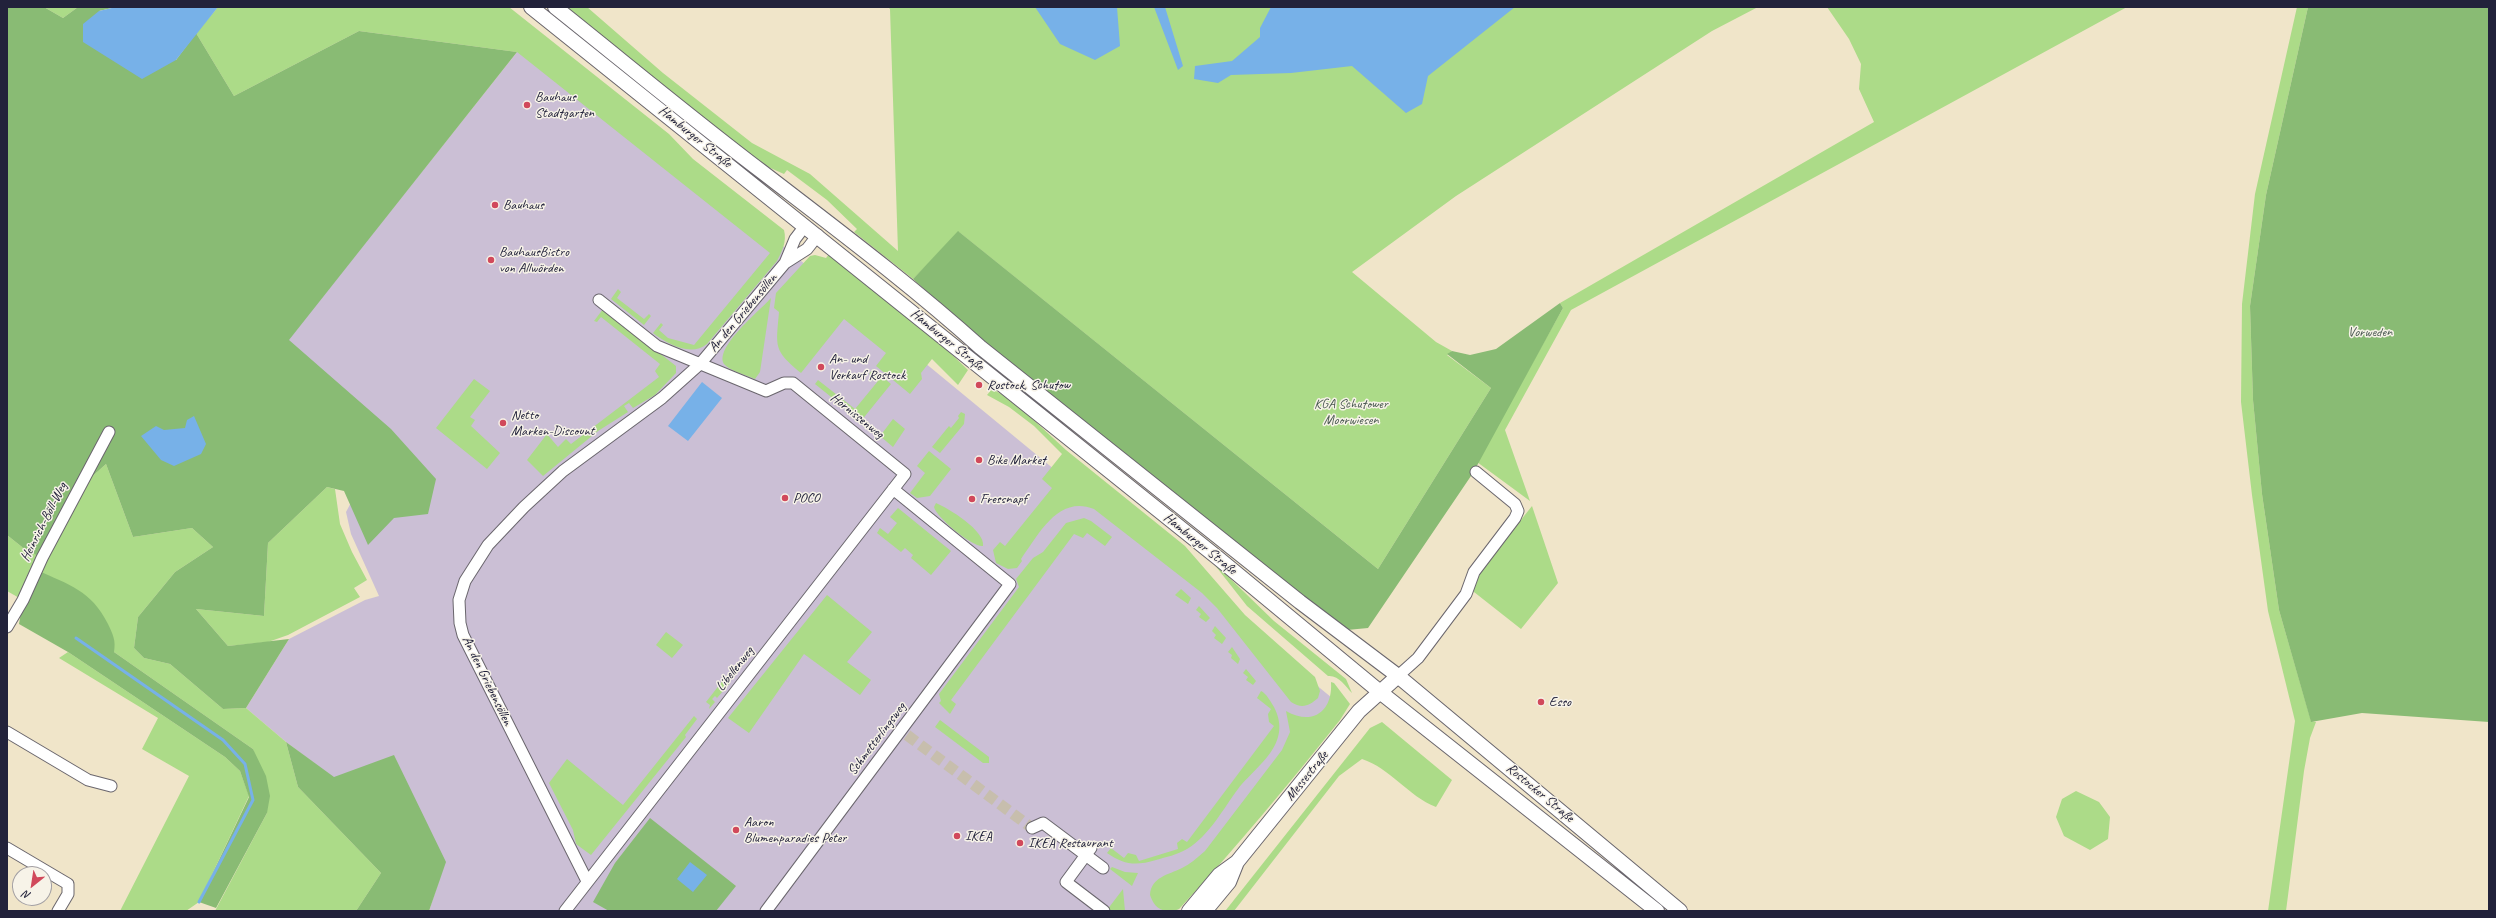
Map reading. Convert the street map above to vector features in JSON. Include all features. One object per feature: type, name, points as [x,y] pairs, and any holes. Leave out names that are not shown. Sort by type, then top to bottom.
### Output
[{"type":"main road","name":"Hamburger Straße","points":[[531,7],[818,235],[1218,558],[1380,692]]},
{"type":"main road","name":"Hamburger Straße","points":[[555,7],[761,171],[816,212],[937,309],[980,347],[1300,602],[1398,676]]},
{"type":"main road","name":"An den Griebensöllen","points":[[805,226],[816,212]]},
{"type":"main road","name":"An den Griebensöllen","points":[[818,235],[828,222]]},
{"type":"main road","name":"Messestraße","points":[[1189,911],[1219,875],[1237,862],[1359,711],[1398,676]]},
{"type":"main road","name":"Rostocker Straße","points":[[1398,676],[1680,911]]},
{"type":"main road","name":"Rostocker Straße","points":[[1380,692],[1657,911]]},
{"type":"main road","name":"Messestraße","points":[[1205,911],[1229,882],[1237,862]]},
{"type":"street","name":"An den Griebensöllen","points":[[587,881],[463,635],[460,623],[459,600],[464,581],[488,545],[524,507],[563,471],[662,398],[700,364],[785,262],[795,239],[805,226]]},
{"type":"street","name":"An den Griebensöllen","points":[[785,262],[807,249],[818,235]]},
{"type":"street","name":"An den Griebensöllen","points":[[599,300],[657,346],[700,364]]},
{"type":"street","name":"Hornissenweg","points":[[700,364],[766,391],[784,383],[793,383],[905,474]]},
{"type":"street","name":"Heinrich-Böll-Weg","points":[[7,627],[23,600],[42,558],[108,432]]},
{"type":"street","points":[[1398,676],[1418,658],[1466,594],[1474,572],[1515,518],[1518,511],[1515,504],[1476,472]]},
{"type":"street","name":"Libellenweg","points":[[587,881],[854,543],[905,474]]},
{"type":"street","name":"Schmetterlingsweg","points":[[766,911],[1010,584],[893,489]]},
{"type":"street","points":[[7,732],[88,780],[111,786]]},
{"type":"street","points":[[1032,828],[1043,823],[1089,852],[1103,868]]},
{"type":"street","points":[[7,848],[68,884],[68,894],[58,911]]},
{"type":"street","points":[[1089,852],[1066,882],[1104,911]]},
{"type":"street","points":[[565,911],[587,881]]},
{"type":"shaded area","points":[[529,37],[1343,707],[1223,858],[1179,909],[1174,911],[429,911],[445,862],[286,742],[246,708],[289,639],[365,600],[379,596],[351,534],[346,512],[354,497],[288,340]]},
{"type":"green space","points":[[7,7],[44,7],[63,18],[78,7],[116,7],[99,11],[176,60],[196,33],[234,96],[359,31],[517,52],[289,340],[391,429],[436,479],[428,514],[394,518],[368,545],[344,491],[327,487],[268,543],[264,616],[196,609],[228,646],[289,639],[246,708],[223,709],[170,664],[144,658],[134,648],[138,617],[175,572],[213,547],[192,528],[133,537],[106,464],[77,490],[42,558],[22,547],[7,535]]},
{"type":"green space","points":[[44,7],[78,7],[63,18]]},
{"type":"green space","points":[[218,7],[509,7],[669,134],[693,159],[784,230],[784,246],[781,254],[777,261],[707,344],[701,348],[694,349],[679,348],[672,345],[653,333],[661,323],[663,325],[659,330],[668,338],[694,345],[770,253],[517,52],[359,31],[234,96],[196,33]]},
{"type":"green space","name":"KGA Schutower Moorwiesen","points":[[565,7],[587,7],[663,73],[752,143],[810,174],[898,251],[890,9],[888,7],[1758,7],[1712,31],[1456,196],[1352,272],[1436,342],[1452,351],[1447,355],[1491,388],[1378,569],[959,232],[913,279],[854,232],[857,229],[827,200],[787,170],[784,174],[759,163]]},
{"type":"green space","points":[[1827,7],[2127,7],[1571,310],[1505,430],[1530,501],[1477,462],[1563,308],[1560,303],[1874,122],[1859,89],[1861,64],[1849,39]]},
{"type":"green space","points":[[2297,7],[2308,7],[2266,195],[2250,306],[2253,400],[2262,494],[2279,610],[2311,721],[2316,722],[2310,738],[2304,771],[2286,911],[2268,911],[2295,721],[2268,611],[2252,495],[2241,402],[2242,304],[2255,194]]},
{"type":"green space","name":"Vorweden","points":[[2308,7],[2489,7],[2489,722],[2362,713],[2311,722],[2279,610],[2262,494],[2253,400],[2250,306],[2266,195]]},
{"type":"green space","points":[[958,231],[1378,569],[1491,388],[1447,354],[1452,351],[1470,355],[1496,349],[1560,303],[1563,308],[1473,473],[1368,628],[1347,630],[1303,598],[966,327],[913,279]]},
{"type":"green space","points":[[829,254],[942,345],[968,370],[958,385],[932,359],[921,373],[922,379],[910,394],[876,366],[886,353],[844,319],[801,373],[785,359],[778,347],[777,341],[779,312],[774,308],[776,293],[810,256],[815,255],[826,258]]},
{"type":"green space","points":[[618,289],[621,292],[617,298],[644,319],[649,314],[651,316],[644,325],[611,299]]},
{"type":"green space","points":[[771,298],[760,372],[755,379],[734,371],[724,364],[723,357],[726,348],[740,329]]},
{"type":"green space","points":[[603,309],[676,366],[676,373],[655,395],[633,408],[629,403],[624,406],[628,412],[598,431],[543,476],[527,460],[547,434],[558,447],[566,439],[571,444],[659,377],[655,371],[660,364],[601,317],[597,322],[594,321]]},
{"type":"green space","points":[[873,369],[891,384],[861,421],[815,384],[818,380],[855,409],[878,381],[869,374]]},
{"type":"green space","points":[[474,379],[490,391],[470,417],[475,420],[471,426],[500,453],[487,469],[436,428]]},
{"type":"green space","points":[[992,389],[1012,400],[1066,450],[1185,546],[1245,615],[1315,677],[1320,691],[1318,698],[1305,706],[1291,702],[1217,608],[1202,593],[1094,509],[1081,506],[1070,507],[1060,512],[1051,519],[1035,539],[1021,559],[1022,561],[1017,568],[1008,569],[996,563],[993,550],[1000,542],[1005,546],[1052,488],[1042,479],[1062,454],[1034,426],[1009,407],[987,395]]},
{"type":"green space","points":[[961,412],[965,414],[964,424],[940,453],[932,447],[949,426],[951,428],[959,418],[958,416]]},
{"type":"green space","points":[[893,419],[905,429],[893,447],[880,436]]},
{"type":"green space","points":[[929,451],[951,469],[930,496],[917,498],[910,493],[925,473],[917,466]]},
{"type":"green space","points":[[106,464],[133,537],[192,528],[213,547],[175,572],[138,617],[134,648],[144,658],[170,664],[223,709],[246,708],[286,742],[298,787],[381,873],[356,911],[215,911],[267,813],[253,749],[114,652],[7,591],[7,535],[22,547],[77,490]]},
{"type":"green space","points":[[327,487],[335,489],[340,524],[352,552],[367,580],[354,588],[360,597],[288,635],[268,642],[228,646],[196,609],[264,616],[268,543]]},
{"type":"green space","points":[[936,503],[957,515],[973,527],[979,534],[983,546],[971,542],[941,518],[934,507]]},
{"type":"green space","points":[[1532,506],[1558,583],[1521,629],[1474,592],[1472,585],[1478,574]]},
{"type":"green space","points":[[898,508],[951,551],[931,575],[911,558],[913,555],[905,548],[901,552],[877,533],[880,528],[888,534],[897,523],[890,517]]},
{"type":"green space","points":[[1084,518],[1091,521],[1112,537],[1105,546],[1087,533],[1083,538],[1074,534],[951,700],[956,704],[950,714],[939,703],[941,701],[939,694],[1019,587],[1016,579],[1033,558],[1043,552],[1066,523]]},
{"type":"green space","points":[[1210,559],[1274,621],[1346,679],[1352,693],[1339,679],[1328,676],[1247,606]]},
{"type":"green space","points":[[37,570],[78,590],[94,603],[108,624],[114,638],[114,652],[253,749],[266,776],[270,796],[267,813],[216,908],[199,902],[249,797],[240,771],[225,757],[68,652],[19,624],[23,600]]},
{"type":"green space","points":[[1181,589],[1191,598],[1188,604],[1175,595]]},
{"type":"green space","points":[[827,595],[872,632],[847,662],[871,680],[860,695],[804,654],[749,733],[728,718]]},
{"type":"green space","points":[[1199,606],[1210,618],[1206,622],[1199,617],[1201,614],[1196,610]]},
{"type":"green space","points":[[1215,626],[1226,638],[1222,644],[1214,638],[1216,635],[1212,631]]},
{"type":"green space","points":[[666,632],[683,645],[672,658],[656,645]]},
{"type":"green space","points":[[1232,647],[1240,659],[1238,664],[1231,658],[1232,655],[1228,652]]},
{"type":"green space","points":[[68,652],[225,757],[240,771],[249,796],[199,902],[186,911],[120,911],[189,776],[142,749],[158,718],[59,658]]},
{"type":"green space","points":[[1246,669],[1256,681],[1253,685],[1246,680],[1248,677],[1243,673]]},
{"type":"green space","points":[[724,679],[730,683],[717,698],[715,696],[712,699],[715,702],[709,709],[710,705],[706,702]]},
{"type":"green space","points":[[1331,682],[1334,683],[1350,704],[1340,720],[1221,863],[1179,909],[1169,911],[1161,910],[1152,900],[1150,895],[1153,884],[1161,877],[1188,865],[1205,851],[1282,750],[1290,732],[1286,711],[1304,717],[1319,713],[1328,701],[1331,692]]},
{"type":"green space","points":[[1261,691],[1267,696],[1274,707],[1279,720],[1279,732],[1276,743],[1263,762],[1238,789],[1209,830],[1195,844],[1187,849],[1172,856],[1156,860],[1136,864],[1119,860],[1107,853],[1111,848],[1124,858],[1128,853],[1136,855],[1139,861],[1178,849],[1177,843],[1182,839],[1187,842],[1274,726],[1269,722],[1268,714],[1271,709],[1257,698]]},
{"type":"green space","points":[[694,716],[697,719],[685,735],[686,737],[591,855],[576,844],[573,830],[549,783],[567,759],[623,805]]},
{"type":"green space","points":[[940,720],[989,757],[989,763],[983,763],[935,727]]},
{"type":"green space","points":[[1382,722],[1452,780],[1436,807],[1417,796],[1372,763],[1362,759],[1339,776],[1234,911],[1226,910],[1370,728]]},
{"type":"green space","points":[[286,742],[334,777],[394,755],[446,862],[429,911],[356,911],[381,873],[298,787]]},
{"type":"green space","points":[[2076,791],[2099,802],[2110,817],[2108,839],[2090,850],[2064,836],[2056,817],[2062,799]]},
{"type":"green space","points":[[650,818],[736,886],[716,911],[609,911],[593,902],[615,863]]},
{"type":"green space","points":[[1112,867],[1125,872],[1138,873],[1132,886],[1110,869]]},
{"type":"green space","points":[[1123,889],[1125,911],[1108,911],[1107,910]]},
{"type":"water","points":[[116,7],[218,7],[176,60],[142,79],[83,42],[83,24],[99,11]]},
{"type":"water","points":[[1035,7],[1117,7],[1120,46],[1095,60],[1060,44]]},
{"type":"water","points":[[1154,7],[1165,7],[1183,66],[1178,70]]},
{"type":"water","points":[[1271,7],[1515,7],[1428,76],[1422,104],[1406,113],[1352,66],[1291,73],[1231,75],[1218,83],[1194,79],[1195,66],[1232,61],[1260,37],[1260,28]]},
{"type":"water","points":[[702,382],[722,398],[688,441],[668,426]]},
{"type":"water","points":[[194,416],[206,444],[201,454],[174,466],[161,460],[141,436],[156,426],[164,430],[185,428],[187,420]]},
{"type":"water","points":[[690,862],[707,875],[693,892],[677,879]]},
{"type":"waterway","points":[[76,638],[223,740],[245,764],[253,800],[199,902]]},
{"type":"tunnel","points":[[907,735],[1032,828]]},
{"type":"place","name":"Bauhaus Stadtgarten","points":[[527,105]]},
{"type":"place","name":"Bauhaus","points":[[495,205]]},
{"type":"place","name":"BauhausBistro von Allwörden","points":[[491,260]]},
{"type":"place","name":"An- und Verkauf Rostock","points":[[821,367]]},
{"type":"place","name":"Rostock, Schutow","points":[[979,385]]},
{"type":"place","name":"Netto Marken-Discount","points":[[503,423]]},
{"type":"place","name":"Bike Market","points":[[979,460]]},
{"type":"place","name":"POCO","points":[[785,498]]},
{"type":"place","name":"Fressnapf","points":[[972,499]]},
{"type":"place","name":"Esso","points":[[1541,702]]},
{"type":"place","name":"Aaron Blumenparadies Peter","points":[[736,830]]},
{"type":"place","name":"IKEA","points":[[957,836]]},
{"type":"place","name":"IKEA Restaurant","points":[[1020,843]]}]
